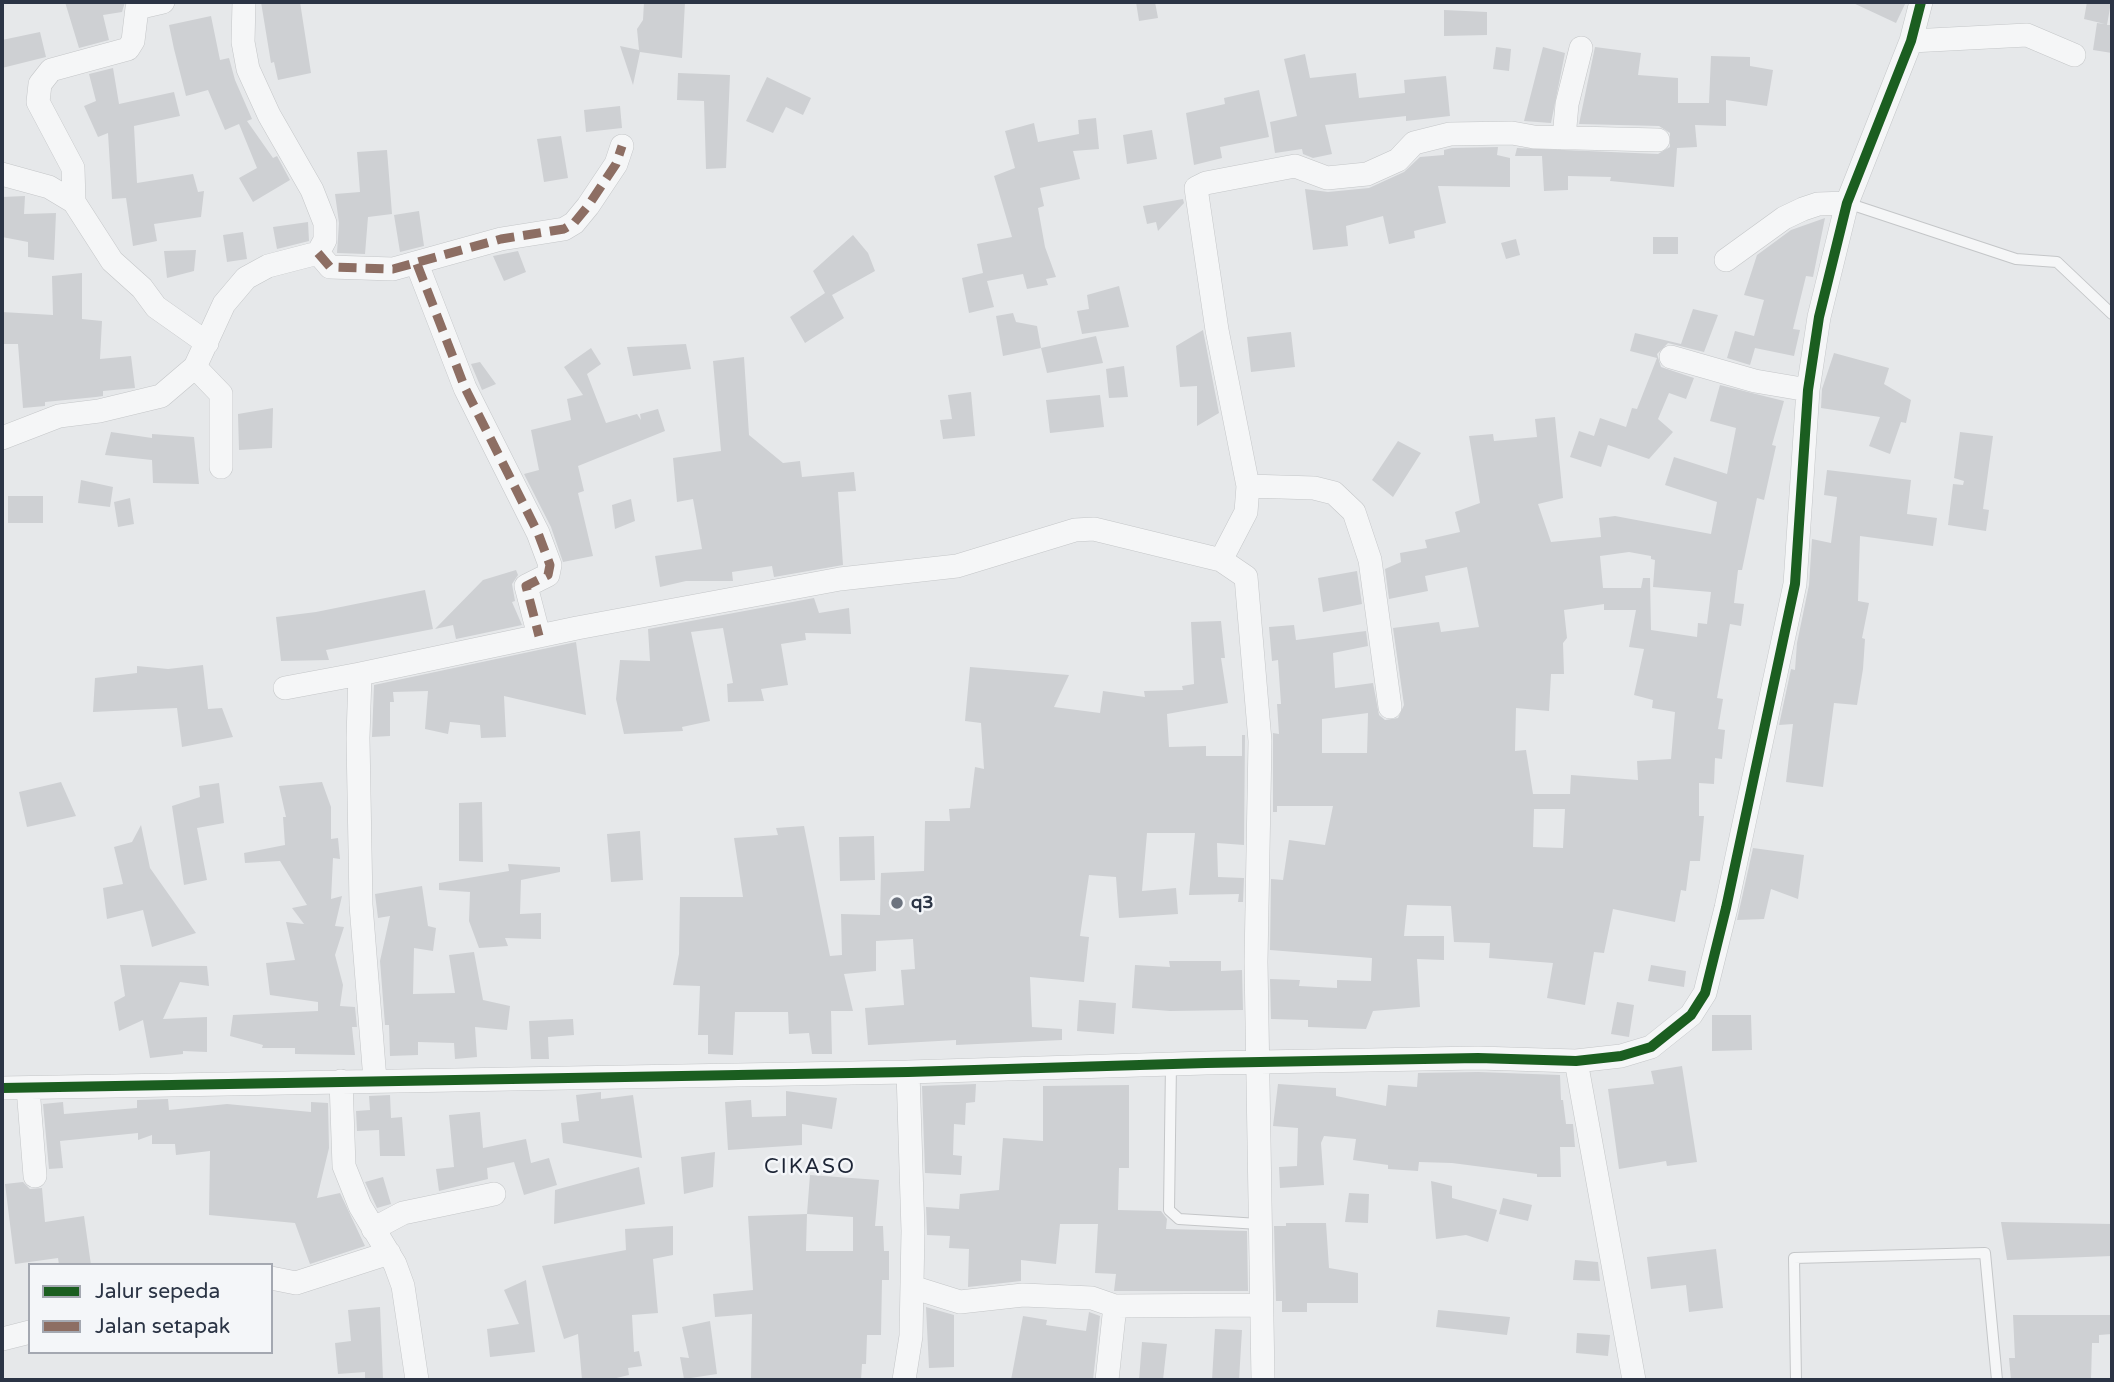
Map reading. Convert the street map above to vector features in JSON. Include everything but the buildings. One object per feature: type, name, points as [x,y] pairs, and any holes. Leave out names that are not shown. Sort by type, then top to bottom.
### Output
[{"type":"street","points":[[74,202],[72,168],[38,102],[40,84],[51,71],[128,49],[133,41],[137,8],[163,2]]},
{"type":"street","points":[[2,438],[59,416],[99,411],[161,396],[195,367],[224,304],[246,278],[268,266],[318,253],[325,240],[325,223],[312,190],[269,115],[248,69],[243,42],[244,2]]},
{"type":"street","points":[[2,1088],[908,1072],[1478,1058],[1576,1061],[1621,1056],[1650,1047],[1692,1015],[1705,993],[1726,908],[1795,584],[1808,390],[1819,317],[1847,203],[1911,41],[1920,2]]},
{"type":"street","points":[[1911,41],[2027,36],[2074,55]]},
{"type":"street","points":[[1564,138],[1567,104],[1581,48]]},
{"type":"street","points":[[1222,560],[1246,512],[1248,486],[1217,330],[1196,188],[1206,183],[1295,166],[1327,178],[1367,174],[1392,164],[1414,143],[1450,134],[1512,132],[1564,138],[1658,140]]},
{"type":"street","points":[[318,253],[330,267],[393,269],[501,239],[564,229],[574,223],[588,205],[616,164],[622,146]]},
{"type":"street","points":[[2,174],[48,187],[74,202],[112,261],[142,288],[156,307],[207,343]]},
{"type":"street","points":[[1726,260],[1784,218],[1803,209],[1818,204],[1847,203]]},
{"type":"street","points":[[417,264],[465,388],[538,533],[551,565],[548,575],[526,586],[539,636]]},
{"type":"street","points":[[1671,357],[1755,380],[1808,390]]},
{"type":"street","points":[[195,367],[221,394],[221,467]]},
{"type":"street","points":[[1248,486],[1314,488],[1334,493],[1354,512],[1370,560],[1390,707]]},
{"type":"street","points":[[285,688],[840,579],[957,566],[1085,529],[1222,560],[1248,588],[1260,741],[1257,1062],[1263,1380]]},
{"type":"street","points":[[360,674],[358,738],[361,905],[375,1080]]},
{"type":"street","points":[[1576,1061],[1634,1380]]},
{"type":"street","points":[[904,1380],[911,1336],[913,1231],[908,1072]]},
{"type":"street","points":[[341,1081],[344,1166],[403,1286],[417,1380]]},
{"type":"street","points":[[28,1088],[35,1176]]},
{"type":"street","points":[[373,1229],[403,1213],[494,1194]]},
{"type":"street","points":[[273,1278],[296,1283],[389,1253]]},
{"type":"street","points":[[912,1287],[960,1302],[1023,1295],[1092,1298],[1115,1306],[1261,1305]]},
{"type":"street","points":[[1107,1380],[1115,1306]]},
{"type":"street","points":[[2,1339],[28,1332]]},
{"type":"lane","points":[[1847,203],[2016,259],[2057,262],[2112,314]]},
{"type":"lane","points":[[1171,1064],[1169,1210],[1179,1219],[1259,1224]]},
{"type":"lane","points":[[1796,1380],[1794,1258],[1985,1253],[1997,1380]]},
{"type":"marked path","points":[[318,253],[330,267],[393,269],[501,239],[564,229],[574,223],[588,206],[616,164],[622,146]]},
{"type":"marked path","points":[[417,264],[465,388],[538,533],[550,565],[548,575],[526,586],[539,636]]},
{"type":"cycle path","points":[[2,1088],[908,1072],[1478,1058],[1576,1061],[1621,1056],[1651,1047],[1691,1015],[1705,993],[1726,908],[1795,584],[1808,390],[1819,317],[1847,203],[1911,41],[1921,2]]},
{"type":"place","name":"q3","points":[[897,903]]},
{"type":"district","name":"CIKASO","points":[[810,1167]]}]
